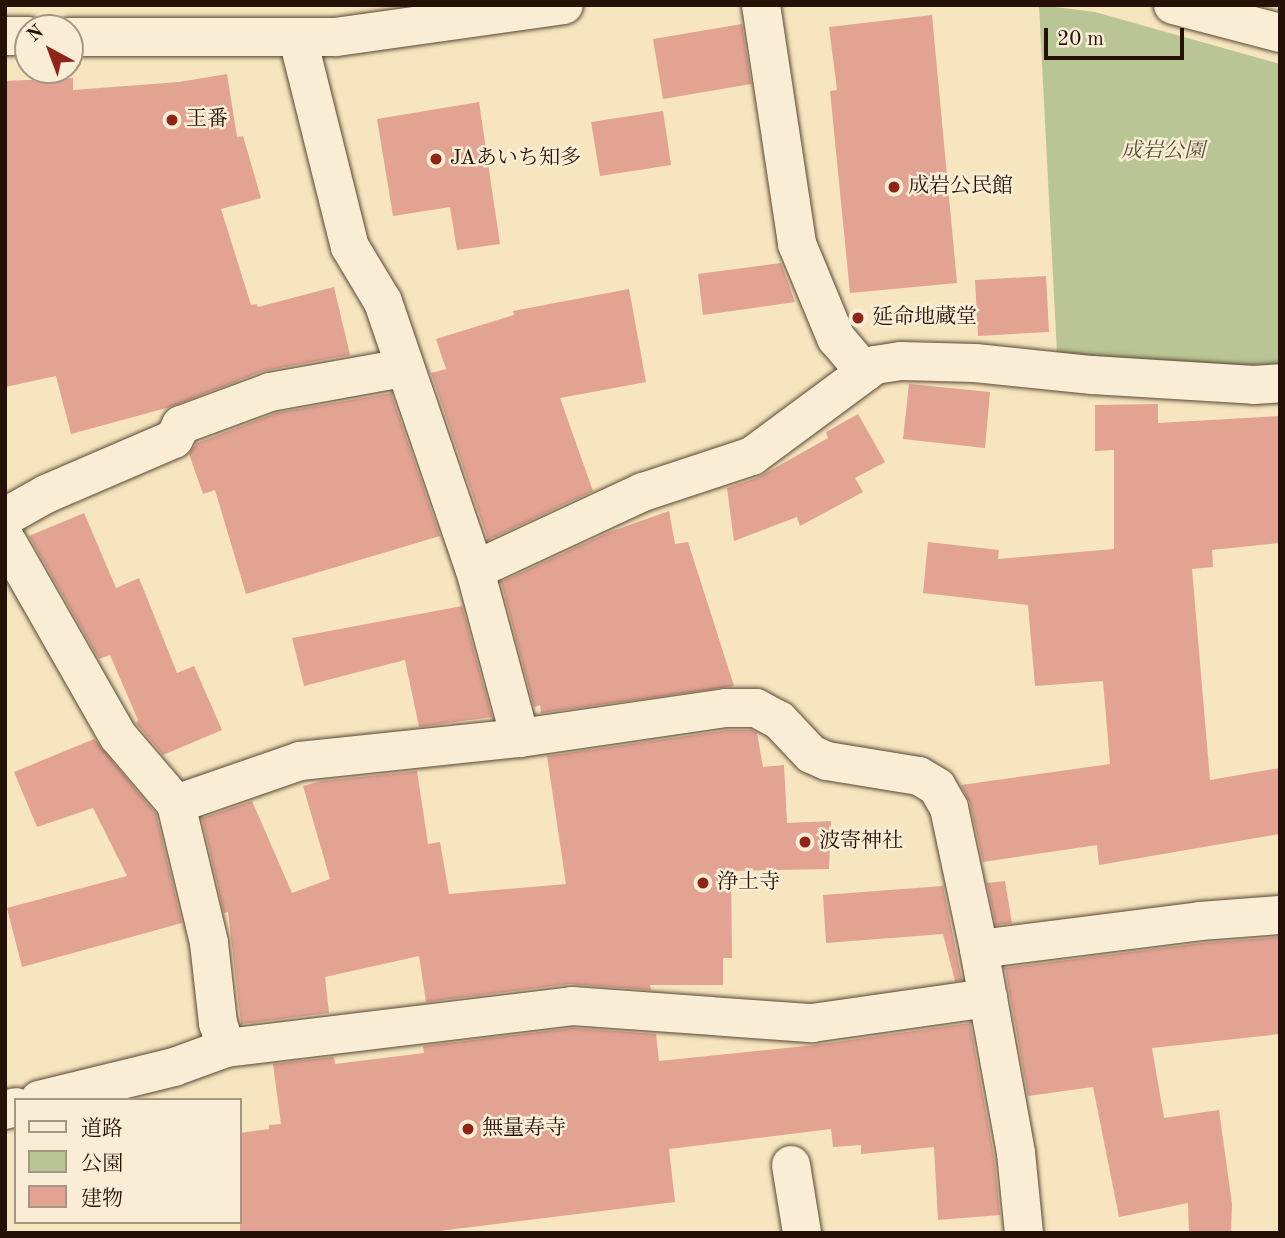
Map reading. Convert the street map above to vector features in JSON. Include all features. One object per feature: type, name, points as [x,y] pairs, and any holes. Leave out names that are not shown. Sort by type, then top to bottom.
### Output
[{"type":"street","points":[[84,37],[298,39],[332,21],[564,5]]},
{"type":"street","points":[[761,5],[797,244],[836,338],[865,372]]},
{"type":"street","points":[[1173,5],[1280,33]]},
{"type":"street","points":[[298,39],[350,247],[383,302],[475,570],[520,738]]},
{"type":"street","points":[[475,570],[643,492],[752,456],[875,365],[901,361],[975,363],[1254,386],[1280,383]]},
{"type":"street","points":[[5,517],[46,494],[174,439],[181,425],[270,392],[404,368]]},
{"type":"street","points":[[5,538],[118,736],[176,804],[209,943],[218,1023],[226,1048]]},
{"type":"street","points":[[176,804],[300,761],[520,738],[726,708],[756,708],[779,720],[811,754],[827,761],[919,776],[937,787],[949,808],[979,948],[1016,1153],[1024,1233]]},
{"type":"street","points":[[979,948],[1200,921],[1280,915]]},
{"type":"street","points":[[47,1098],[174,1067],[226,1048],[572,1006],[812,1023],[988,998]]},
{"type":"street","points":[[791,1166],[802,1233]]},
{"type":"green space","name":"成岩公園","points":[[1039,5],[1095,12],[1280,64],[1280,365],[1181,365],[1057,354]]},
{"type":"building","name":"成岩公民館","points":[[932,15],[957,283],[850,293],[830,91],[837,90],[829,27]]},
{"type":"building","points":[[742,24],[751,84],[663,99],[653,39]]},
{"type":"building","points":[[227,74],[237,137],[243,136],[261,198],[221,209],[251,305],[257,304],[258,307],[334,287],[350,355],[263,371],[170,407],[71,434],[56,376],[5,387],[5,81],[14,81],[14,84],[73,84],[73,90],[179,82]]},
{"type":"building","name":"JAあいち知多","points":[[479,102],[500,244],[457,250],[450,207],[393,216],[377,119]]},
{"type":"building","points":[[663,111],[671,165],[600,176],[591,122]]},
{"type":"building","points":[[781,263],[795,302],[703,315],[698,274]]},
{"type":"building","points":[[1046,276],[1049,332],[978,336],[975,280]]},
{"type":"building","points":[[629,289],[646,382],[560,398],[593,491],[488,540],[431,373],[446,369],[436,339],[514,315],[513,311]]},
{"type":"building","points":[[909,384],[990,392],[985,448],[903,439]]},
{"type":"building","points":[[391,393],[440,536],[246,594],[215,490],[203,494],[189,454],[197,443],[276,413]]},
{"type":"building","points":[[1158,404],[1158,423],[1280,416],[1280,543],[1212,550],[1213,567],[1192,569],[1210,780],[1280,768],[1280,834],[1099,865],[1097,845],[983,862],[970,803],[961,785],[1110,764],[1103,681],[1035,686],[1028,605],[923,593],[928,542],[999,550],[998,559],[1114,549],[1114,450],[1095,451],[1095,405]]},
{"type":"building","points":[[858,414],[885,462],[855,478],[863,492],[800,526],[797,517],[734,541],[727,488],[759,477],[828,438],[826,432]]},
{"type":"building","points":[[669,511],[675,544],[688,542],[734,686],[541,713],[540,705],[534,707],[501,582],[607,533]]},
{"type":"building","points":[[84,513],[116,588],[139,578],[177,673],[194,666],[222,730],[163,755],[136,723],[138,720],[110,655],[99,659],[29,536]]},
{"type":"building","points":[[462,606],[492,717],[419,727],[405,660],[304,686],[292,638]]},
{"type":"building","points":[[728,730],[751,730],[757,733],[763,767],[784,765],[787,823],[831,821],[829,869],[731,871],[732,958],[723,958],[723,985],[650,985],[651,990],[570,984],[426,1002],[419,956],[325,977],[329,1013],[241,1024],[228,912],[224,913],[202,818],[252,801],[292,893],[330,879],[303,786],[322,781],[417,771],[428,844],[440,842],[449,894],[566,884],[547,756]]},
{"type":"building","points":[[94,739],[156,814],[182,923],[22,967],[7,908],[127,876],[93,808],[37,827],[14,772]]},
{"type":"building","points":[[1005,881],[1012,923],[996,925],[987,883]]},
{"type":"building","points":[[943,886],[962,980],[955,981],[943,934],[826,943],[823,895]]},
{"type":"building","points":[[1280,937],[1280,1034],[1152,1048],[1164,1118],[1219,1110],[1232,1204],[1231,1233],[1189,1233],[1188,1203],[1119,1217],[1093,1087],[1028,1096],[1005,968],[1202,943]]},
{"type":"building","points":[[970,1023],[994,1156],[1000,1215],[938,1220],[934,1147],[861,1154],[861,1145],[833,1147],[831,1129],[669,1149],[675,1202],[423,1233],[240,1233],[242,1133],[269,1129],[269,1125],[281,1124],[273,1064],[334,1057],[335,1064],[424,1053],[423,1046],[573,1028],[656,1034],[659,1061],[815,1045]]},
{"type":"place","name":"王番","points":[[172,120]]},
{"type":"place","name":"JAあいち知多","points":[[436,159]]},
{"type":"place","name":"成岩公民館","points":[[894,187]]},
{"type":"place","name":"延命地蔵堂","points":[[858,318]]},
{"type":"place","name":"波寄神社","points":[[805,842]]},
{"type":"place","name":"浄土寺","points":[[703,883]]},
{"type":"place","name":"無量寿寺","points":[[468,1129]]}]
